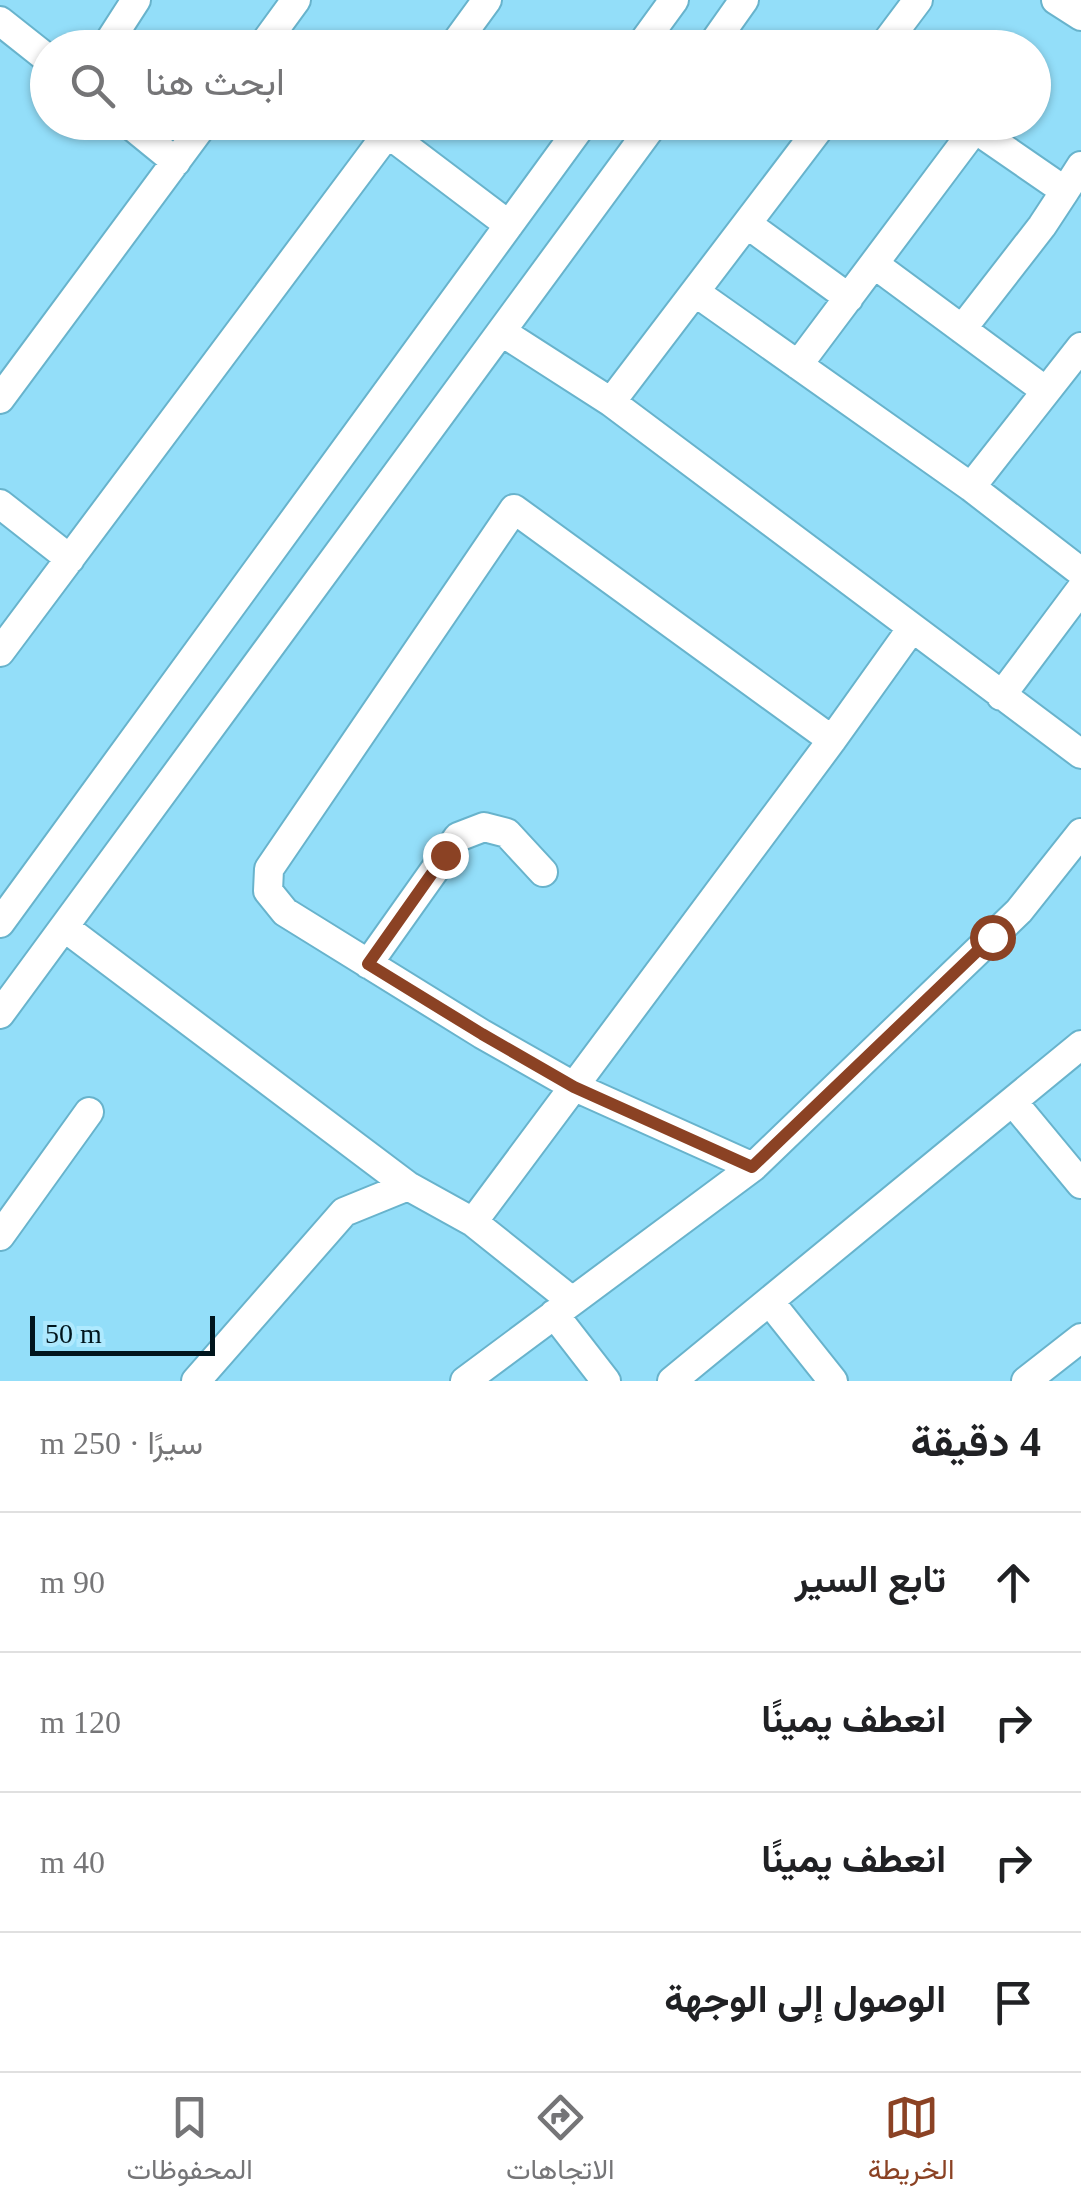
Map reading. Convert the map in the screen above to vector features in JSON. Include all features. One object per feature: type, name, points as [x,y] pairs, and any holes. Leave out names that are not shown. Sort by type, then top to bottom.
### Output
[{"type":"street","points":[[116,30],[136,0]]},
{"type":"street","points":[[276,30],[296,0]]},
{"type":"street","points":[[465,30],[486,0]]},
{"type":"street","points":[[652,30],[674,0]]},
{"type":"street","points":[[723,30],[744,0]]},
{"type":"street","points":[[896,30],[918,0]]},
{"type":"street","points":[[1056,0],[1081,16]]},
{"type":"street","points":[[0,21],[30,44]]},
{"type":"street","points":[[150,140],[176,162]]},
{"type":"street","points":[[0,399],[192,140]]},
{"type":"street","points":[[1,649],[376,140]]},
{"type":"street","points":[[403,140],[509,225]]},
{"type":"street","points":[[0,923],[571,140]]},
{"type":"street","points":[[0,1014],[642,140]]},
{"type":"street","points":[[611,402],[810,140]]},
{"type":"street","points":[[798,365],[960,140]]},
{"type":"street","points":[[990,140],[1065,191]]},
{"type":"street","points":[[962,329],[1042,226],[1081,166]]},
{"type":"street","points":[[747,224],[848,298]]},
{"type":"street","points":[[874,264],[1046,391]]},
{"type":"street","points":[[695,292],[971,487],[1081,572]]},
{"type":"street","points":[[502,332],[611,402],[1081,754]]},
{"type":"street","points":[[971,487],[1081,347]]},
{"type":"street","points":[[0,504],[70,559]]},
{"type":"street","points":[[752,1167],[574,1087],[368,964],[285,912],[268,891],[269,870],[514,509],[832,740]]},
{"type":"street","points":[[1001,696],[1081,589]]},
{"type":"street","points":[[474,1222],[912,628]]},
{"type":"street","points":[[368,964],[458,837],[484,827],[507,833],[543,872]]},
{"type":"street","points":[[465,1381],[752,1167],[1019,911],[1081,833]]},
{"type":"street","points":[[64,927],[408,1186],[474,1222],[563,1308],[606,1381]]},
{"type":"street","points":[[672,1381],[1081,1045]]},
{"type":"street","points":[[1013,1102],[1081,1184]]},
{"type":"street","points":[[0,1236],[89,1112]]},
{"type":"street","points":[[196,1381],[344,1212],[408,1186]]},
{"type":"street","points":[[770,1302],[833,1381]]},
{"type":"street","points":[[1026,1381],[1081,1338]]},
{"type":"route","points":[[445,855],[368,964],[574,1087],[752,1167],[992,937]]}]
